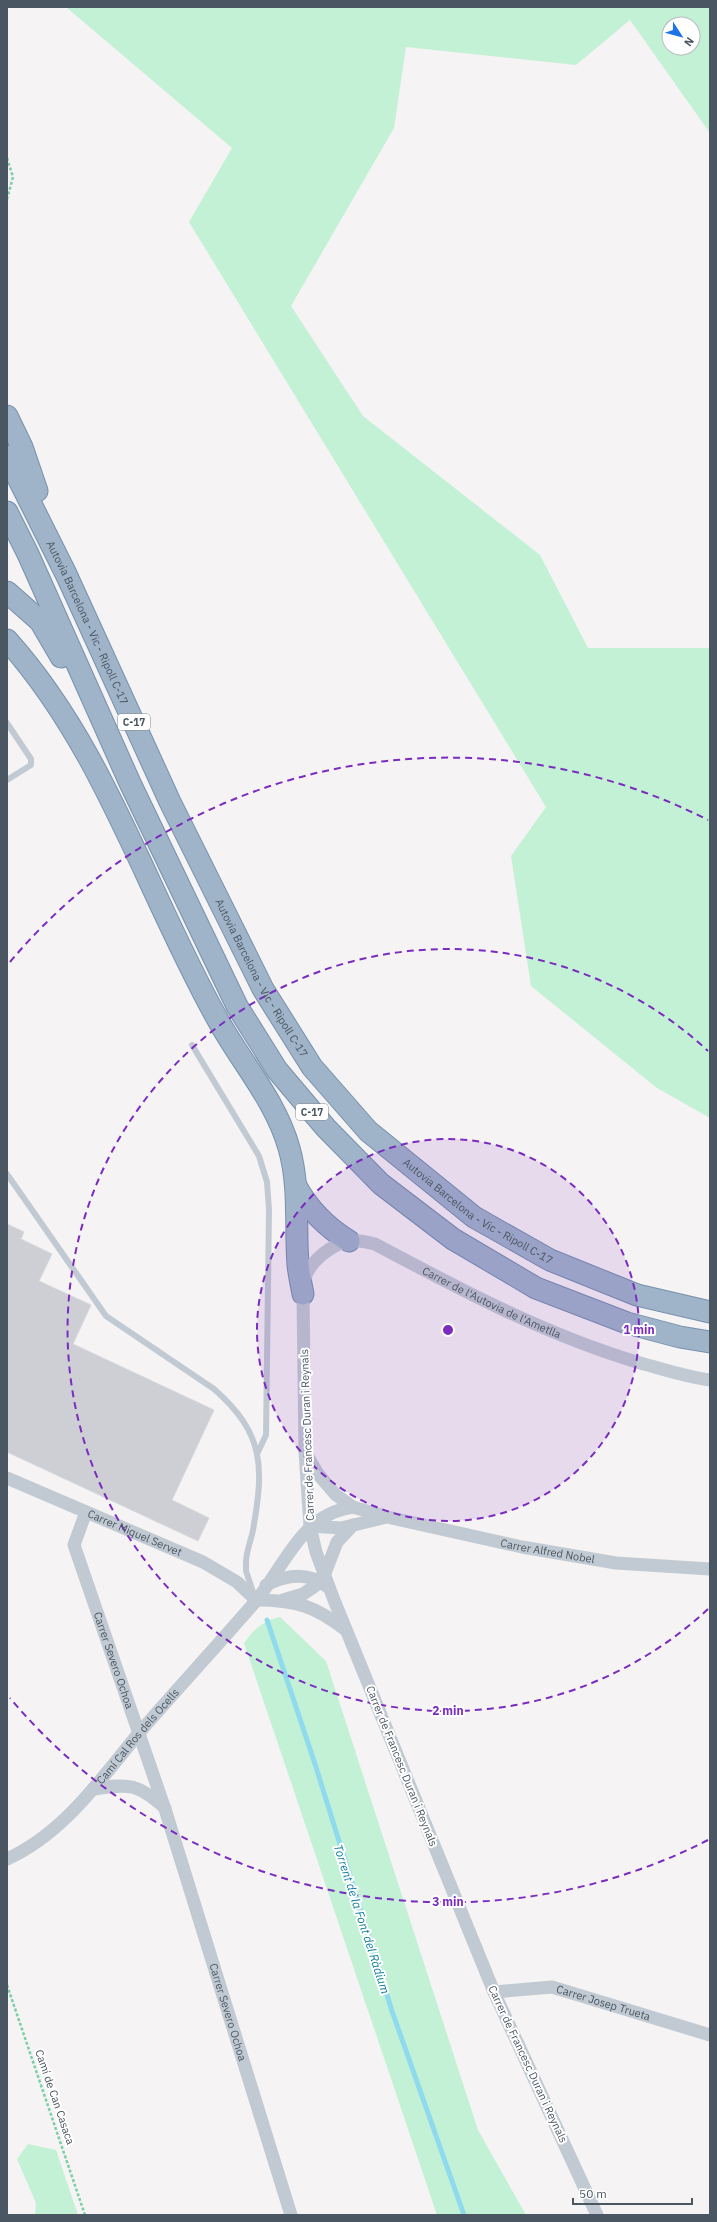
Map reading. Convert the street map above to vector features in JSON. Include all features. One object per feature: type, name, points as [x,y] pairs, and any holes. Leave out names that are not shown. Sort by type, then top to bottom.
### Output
[{"type":"highway","points":[[7,416],[22,447],[66,574]]},
{"type":"highway","name":"Autovia Barcelona - Vic - Ripoll C-17","points":[[7,456],[66,574],[170,802],[263,989],[312,1067],[368,1132],[474,1217],[550,1260],[630,1292],[710,1312]]},
{"type":"highway","name":"C-17","points":[[7,512],[28,554],[130,783],[237,1006],[277,1070],[326,1128],[381,1184],[447,1234],[536,1288],[627,1323],[680,1337],[710,1342]]},
{"type":"highway","points":[[7,592],[40,621],[68,672],[92,698]]},
{"type":"highway","points":[[7,640],[50,694],[73,729],[218,1021],[271,1104],[289,1148],[296,1185],[298,1265],[303,1294]]},
{"type":"highway","points":[[296,1185],[303,1200],[321,1221],[349,1241]]},
{"type":"street","points":[[303,1294],[304,1278],[317,1260],[337,1245],[349,1241]]},
{"type":"street","name":"Carrer de l'Autovia de l'Ametlla","points":[[349,1241],[375,1244],[516,1317],[596,1350],[691,1378],[710,1380]]},
{"type":"street","name":"Carrer de Francesc Duran i Reynals","points":[[303,1294],[305,1452],[310,1526],[324,1582],[347,1631],[494,1992],[597,2215]]},
{"type":"street","name":"Carrer Alfred Nobel","points":[[305,1452],[318,1474],[336,1495],[353,1507],[387,1517],[522,1547],[616,1563],[710,1569]]},
{"type":"street","name":"Carrer Miquel Servet","points":[[7,1478],[221,1571],[256,1600]]},
{"type":"street","name":"Carrer Alfred Nobel","points":[[310,1526],[333,1511],[353,1507]]},
{"type":"street","name":"Carrer Severo Ochoa","points":[[86,1512],[74,1545],[165,1809],[291,2215]]},
{"type":"street","name":"Carrer Alfred Nobel","points":[[310,1526],[333,1528],[387,1517]]},
{"type":"street","points":[[283,1600],[303,1594],[324,1582],[337,1542],[353,1525]]},
{"type":"street","name":"Camí Cal Ros dels Ocells","points":[[7,1859],[51,1830],[94,1789],[140,1733],[256,1600],[310,1526]]},
{"type":"street","points":[[266,1585],[277,1580],[301,1576],[324,1582]]},
{"type":"street","points":[[256,1600],[283,1600],[314,1609],[347,1631]]},
{"type":"street","name":"Carrer Severo Ochoa","points":[[94,1789],[126,1786],[138,1788],[148,1793],[165,1809]]},
{"type":"street","name":"Carrer Josep Trueta","points":[[494,1992],[552,1988],[710,2035]]},
{"type":"lane","points":[[7,724],[31,759],[31,765],[7,780]]},
{"type":"lane","points":[[192,1045],[259,1156],[267,1182],[269,1210],[266,1435],[258,1452]]},
{"type":"lane","points":[[7,1174],[106,1316],[214,1389],[229,1402],[241,1417],[254,1439],[258,1452],[259,1487],[256,1512],[246,1563],[246,1571],[256,1600]]},
{"type":"path","points":[[7,158],[13,177],[7,200]]},
{"type":"path","name":"Camí de Can Casaca","points":[[7,1985],[85,2215]]},
{"type":"green space","points":[[66,7],[710,7],[710,133],[630,20],[576,65],[406,47],[394,128],[291,306],[363,416],[540,555],[588,648],[710,648],[710,1118],[657,1088],[531,986],[511,856],[546,807],[189,222],[232,148]]},
{"type":"green space","points":[[280,1617],[326,1661],[478,2130],[526,2215],[437,2215],[244,1643],[259,1626]]},
{"type":"green space","points":[[28,2144],[56,2150],[78,2215],[35,2215],[36,2203],[17,2159]]},
{"type":"building","points":[[7,1224],[24,1232],[21,1239],[52,1254],[39,1281],[91,1305],[73,1344],[214,1410],[172,1500],[209,1518],[198,1541],[7,1452]]},
{"type":"waterway","name":"Torrent de la Font del Ràdium","points":[[267,1620],[315,1764],[392,2011],[464,2215]]}]
